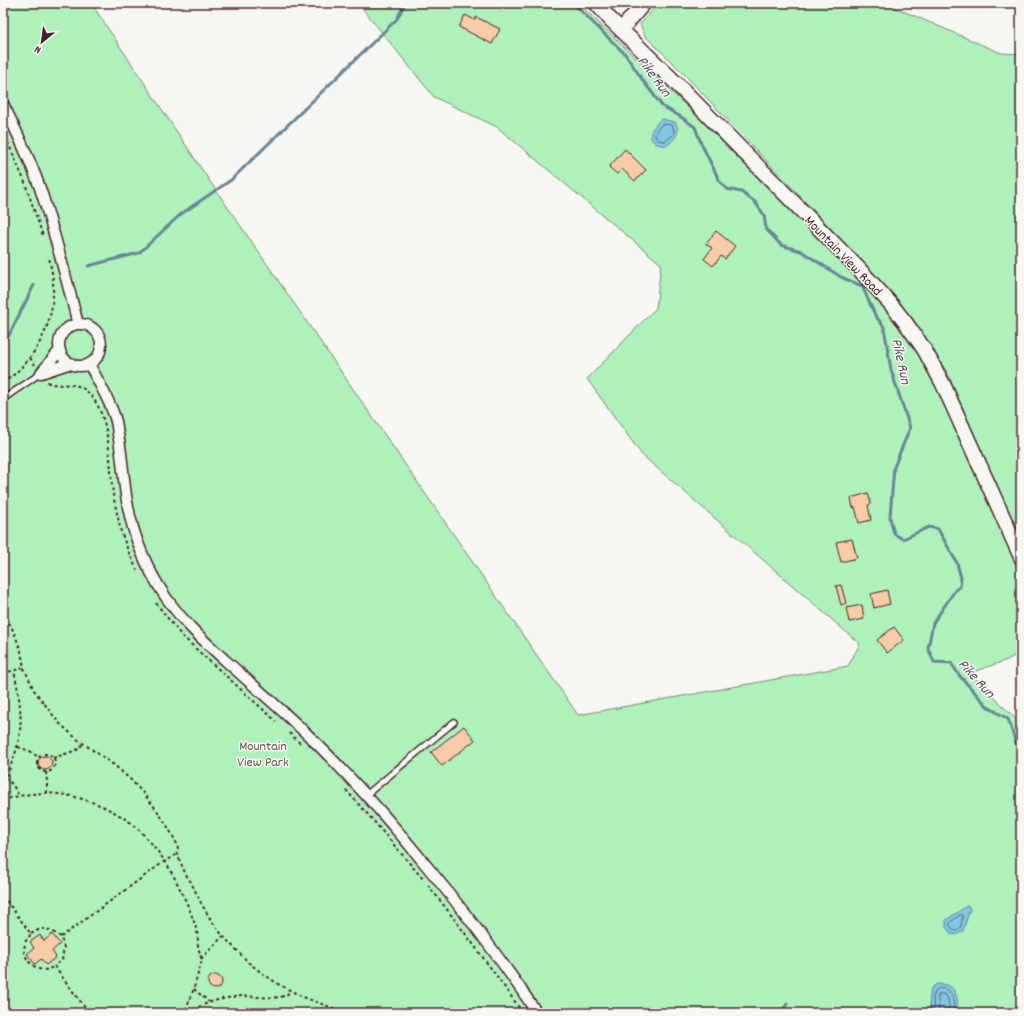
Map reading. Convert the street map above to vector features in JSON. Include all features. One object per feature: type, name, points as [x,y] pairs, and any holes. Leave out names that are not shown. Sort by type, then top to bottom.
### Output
[{"type":"street","name":"Mountain View Road","points":[[596,3],[610,19],[677,84],[859,269],[905,322],[924,348],[943,384],[1021,557]]},
{"type":"street","points":[[621,30],[644,3]]},
{"type":"street","points":[[3,104],[40,188],[61,258],[78,324]]},
{"type":"street","points":[[78,324],[86,325],[94,329],[97,332],[101,343],[100,352],[96,359],[88,364],[80,365],[71,363],[64,358],[60,350],[60,341],[63,333],[69,327],[78,324]]},
{"type":"street","points":[[40,373],[60,350]]},
{"type":"street","points":[[40,373],[71,363]]},
{"type":"street","points":[[88,364],[106,395],[115,420],[121,450],[126,494],[131,520],[137,538],[151,572],[166,597],[177,612],[200,637],[310,737],[366,794],[452,897],[537,1013]]},
{"type":"lane","points":[[3,399],[40,373]]},
{"type":"lane","points":[[366,794],[454,722]]},
{"type":"path","points":[[3,131],[24,180],[44,241]]},
{"type":"path","points":[[3,383],[20,370],[30,358],[46,330],[52,309],[54,282],[48,253]]},
{"type":"path","points":[[30,358],[46,382],[57,386],[73,384],[83,389],[91,396],[97,405],[103,417],[108,439],[114,495],[121,530],[137,570]]},
{"type":"path","points":[[3,612],[14,632],[21,651],[24,668],[34,690],[64,728],[82,744],[114,765],[144,794],[168,826],[178,846],[177,854],[186,875],[211,920],[223,936],[262,973],[291,991],[346,1013]]},
{"type":"path","points":[[3,674],[24,668]]},
{"type":"path","points":[[14,671],[18,689],[21,720],[18,747],[4,780],[14,786],[19,796]]},
{"type":"path","points":[[289,733],[304,746]]},
{"type":"path","points":[[53,758],[77,750],[82,744]]},
{"type":"path","points":[[18,747],[30,751],[38,757]]},
{"type":"path","points":[[46,754],[51,756],[55,763],[53,768],[46,772],[41,770],[37,766],[38,757],[46,754]]},
{"type":"path","points":[[46,772],[47,793]]},
{"type":"path","points":[[342,786],[376,823],[440,901],[523,1013]]},
{"type":"path","points":[[3,800],[19,796],[47,793],[69,796],[107,808],[126,820],[142,833],[165,861],[187,902],[194,921],[198,946],[202,959]]},
{"type":"path","points":[[61,936],[165,861],[177,854]]},
{"type":"path","points":[[3,896],[31,934]]},
{"type":"path","points":[[48,928],[61,936],[64,948],[62,960],[48,970],[38,969],[28,961],[24,953],[25,942],[31,934],[39,929],[48,928]]},
{"type":"path","points":[[184,1013],[190,1002],[202,959],[223,936]]},
{"type":"path","points":[[54,966],[89,1013]]},
{"type":"path","points":[[194,989],[209,1002]]},
{"type":"path","points":[[188,1013],[209,1002],[226,998],[243,996],[279,997],[286,996],[291,991]]},
{"type":"green space","name":"Mountain View Park","points":[[3,3],[91,3],[213,186],[578,715],[848,666],[860,644],[642,455],[587,379],[656,308],[661,264],[497,127],[434,97],[358,3],[578,3],[716,134],[861,281],[885,308],[924,362],[1021,575],[1021,652],[1007,660],[970,673],[1021,724],[1021,1013],[3,1013]]},
{"type":"green space","points":[[659,3],[888,3],[896,8],[1001,53],[1021,54],[1021,541],[947,372],[921,332],[888,289],[684,74],[645,36],[640,24]]},
{"type":"water","points":[[661,119],[675,122],[678,128],[676,137],[666,145],[660,145],[651,139],[651,132],[653,128]]},
{"type":"water","points":[[968,905],[970,909],[963,931],[956,935],[951,934],[946,927],[946,920]]},
{"type":"water","points":[[937,984],[947,985],[953,989],[957,997],[958,1013],[931,1013],[929,1004],[931,988]]},
{"type":"building","points":[[465,15],[475,20],[476,17],[500,29],[492,44],[459,27]]},
{"type":"building","points":[[625,149],[646,170],[635,181],[622,169],[617,174],[609,167]]},
{"type":"building","points":[[716,231],[735,246],[725,259],[721,256],[713,266],[704,259],[712,248],[706,244]]},
{"type":"building","points":[[868,493],[871,504],[868,505],[871,520],[859,523],[851,498]]},
{"type":"building","points":[[852,539],[857,558],[841,562],[836,542]]},
{"type":"building","points":[[841,585],[846,603],[841,605],[836,586]]},
{"type":"building","points":[[887,590],[890,604],[874,608],[871,594]]},
{"type":"building","points":[[862,605],[864,619],[849,622],[846,608]]},
{"type":"building","points":[[894,627],[904,640],[887,653],[877,640]]},
{"type":"building","points":[[464,726],[475,740],[442,766],[431,752]]},
{"type":"building","points":[[45,756],[50,758],[52,763],[50,768],[45,770],[40,768],[38,763],[40,758]]},
{"type":"building","points":[[52,934],[60,944],[52,951],[56,957],[46,965],[41,959],[35,964],[27,954],[34,948],[30,942],[40,935],[44,941]]},
{"type":"building","points":[[215,975],[220,977],[222,982],[220,987],[215,989],[210,987],[208,982],[210,977]]},
{"type":"waterway","points":[[88,266],[139,253],[181,214],[231,180],[397,19],[405,3]]},
{"type":"waterway","name":"Pike Run","points":[[573,3],[625,54],[662,106],[695,127],[720,182],[727,189],[741,192],[755,202],[764,215],[766,229],[781,245],[801,251],[841,277],[862,286],[875,315],[884,327],[891,370],[910,428],[894,467],[890,517],[894,534],[903,539],[929,527],[938,529],[957,563],[961,578],[960,587],[956,589],[933,623],[928,648],[934,662],[951,663],[959,675],[988,707],[1008,719],[1017,746],[1021,747]]},
{"type":"waterway","points":[[3,340],[9,335],[34,285]]},
{"type":"waterway","points":[[781,1013],[787,1004]]}]
